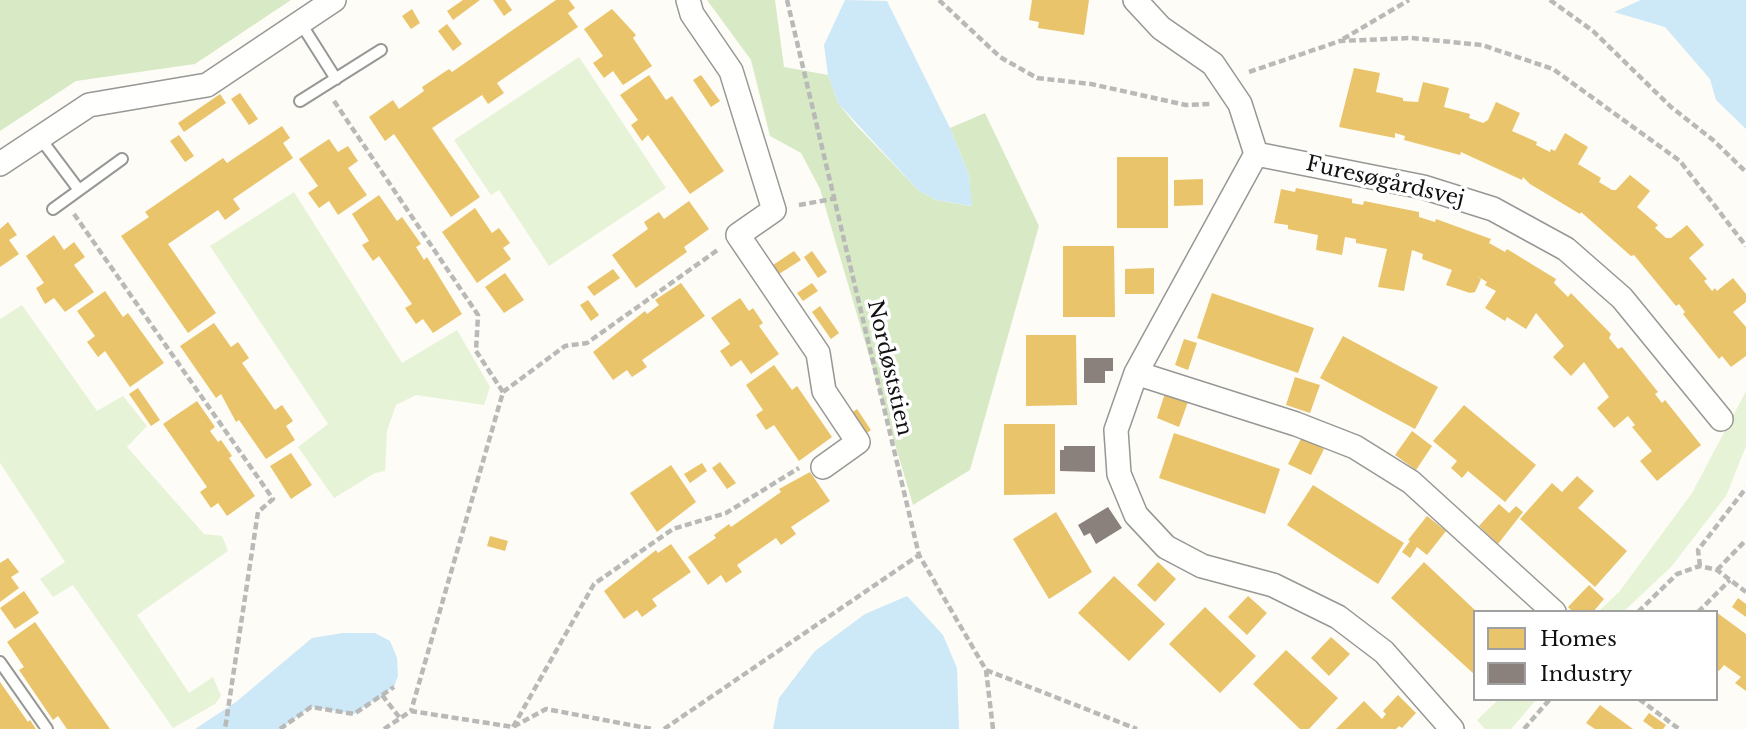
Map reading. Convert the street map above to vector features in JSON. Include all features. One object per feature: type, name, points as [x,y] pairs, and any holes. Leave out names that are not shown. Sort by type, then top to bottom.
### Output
[{"type":"street","points":[[0,164],[89,105],[207,85],[334,0]]},
{"type":"street","points":[[688,0],[692,15],[731,71],[774,210],[738,235],[818,353],[824,391],[858,442],[823,467]]},
{"type":"street","points":[[1135,0],[1161,28],[1213,64],[1240,104],[1256,154],[1136,373],[1116,430],[1119,474],[1136,515],[1166,547],[1202,566],[1273,585],[1338,617],[1384,652],[1452,729]]},
{"type":"street","name":"Furesøgårdsvej","points":[[1256,154],[1423,187],[1493,209],[1566,249],[1622,298],[1721,419]]},
{"type":"street","points":[[1136,373],[1296,424],[1355,447],[1411,482],[1552,610]]},
{"type":"lane","points":[[300,22],[336,79]]},
{"type":"lane","points":[[300,102],[381,50]]},
{"type":"lane","points":[[40,138],[79,190]]},
{"type":"lane","points":[[53,209],[122,159]]},
{"type":"lane","points":[[0,662],[47,729]]},
{"type":"path","name":"Nordøststien","points":[[787,0],[832,199],[919,555],[986,670],[993,729]]},
{"type":"path","points":[[939,0],[1000,57],[1037,78],[1091,84],[1186,105],[1240,104],[1248,73],[1340,41],[1409,0]]},
{"type":"path","points":[[1550,0],[1593,31],[1671,107],[1713,140],[1746,172]]},
{"type":"path","points":[[1340,41],[1410,38],[1482,45],[1553,69],[1680,161],[1746,246]]},
{"type":"path","points":[[324,86],[478,315],[476,351],[503,392]]},
{"type":"path","points":[[774,210],[832,199]]},
{"type":"path","points":[[64,201],[274,499],[258,512],[225,729]]},
{"type":"path","points":[[411,711],[503,392],[565,346],[587,343],[738,235]]},
{"type":"path","points":[[513,727],[594,584],[673,529],[726,513],[802,466],[823,467]]},
{"type":"path","points":[[1700,566],[1698,550],[1746,488]]},
{"type":"path","points":[[1717,570],[1746,540]]},
{"type":"path","points":[[664,729],[919,555]]},
{"type":"path","points":[[1640,610],[1677,574],[1700,566],[1717,570],[1746,592]]},
{"type":"path","points":[[1700,610],[1730,580]]},
{"type":"path","points":[[986,670],[1137,729]]},
{"type":"path","points":[[280,729],[311,707],[354,714],[394,687]]},
{"type":"path","points":[[382,695],[400,718]]},
{"type":"path","points":[[1524,729],[1548,701]]},
{"type":"path","points":[[1642,701],[1679,729]]},
{"type":"path","points":[[384,729],[411,711],[513,727],[546,709],[652,729]]},
{"type":"green space","points":[[0,0],[291,0],[195,64],[76,81],[0,131]]},
{"type":"green space","points":[[707,0],[775,0],[784,67],[828,75],[838,103],[855,124],[918,190],[936,200],[971,206],[969,175],[950,128],[985,113],[1039,226],[970,470],[913,505],[820,189],[801,153],[770,136],[751,60]]},
{"type":"green space","points":[[579,57],[666,188],[549,266],[499,190],[491,195],[454,140]]},
{"type":"green space","points":[[294,192],[402,363],[457,330],[490,387],[484,405],[416,395],[396,405],[387,431],[385,471],[375,473],[334,498],[298,447],[328,424],[210,246]]},
{"type":"green space","points":[[22,305],[97,411],[123,396],[147,426],[127,447],[204,534],[222,536],[228,551],[137,615],[189,693],[213,677],[221,696],[215,704],[173,728],[73,585],[53,597],[40,579],[65,562],[0,463],[0,319]]},
{"type":"green space","points":[[1746,391],[1746,446],[1726,496],[1671,567],[1625,610],[1600,610],[1619,592],[1692,493]]},
{"type":"green space","points":[[1497,701],[1535,701],[1511,729],[1485,729],[1477,720]]},
{"type":"water","points":[[845,0],[887,1],[950,128],[969,175],[972,206],[936,200],[918,190],[838,103],[828,75],[824,45]]},
{"type":"water","points":[[1641,0],[1746,0],[1746,129],[1716,100],[1710,79],[1665,27],[1614,12]]},
{"type":"water","points":[[907,596],[943,635],[957,668],[959,729],[773,729],[779,698],[815,651],[865,614]]},
{"type":"water","points":[[343,633],[375,633],[390,641],[397,658],[398,676],[394,687],[354,714],[311,707],[280,729],[195,729],[236,702],[312,638]]},
{"type":"building: Homes","points":[[463,0],[480,0],[453,20],[447,11]]},
{"type":"building: Homes","points":[[493,0],[505,0],[512,10],[504,16]]},
{"type":"building: Homes","points":[[556,0],[569,0],[575,8],[568,13],[578,27],[497,83],[504,93],[488,104],[482,95],[432,128],[480,197],[451,217],[394,134],[385,141],[369,117],[393,100],[399,109],[424,91],[422,87],[449,69],[452,72]]},
{"type":"building: Homes","points":[[1032,0],[1089,0],[1084,35],[1038,28],[1039,22],[1029,20]]},
{"type":"building: Homes","points":[[412,9],[420,23],[411,29],[402,16]]},
{"type":"building: Homes","points":[[612,9],[636,35],[633,38],[652,66],[623,85],[613,71],[604,78],[593,63],[603,56],[584,29]]},
{"type":"building: Homes","points":[[447,24],[462,44],[453,51],[438,31]]},
{"type":"building: Homes","points":[[1354,68],[1380,73],[1376,92],[1403,98],[1403,101],[1418,102],[1423,82],[1449,88],[1444,107],[1470,114],[1469,118],[1483,123],[1488,120],[1496,102],[1520,113],[1512,131],[1537,142],[1536,145],[1550,152],[1551,149],[1555,151],[1565,133],[1588,147],[1578,164],[1601,178],[1599,182],[1612,190],[1616,190],[1630,175],[1650,191],[1637,207],[1658,225],[1655,228],[1666,238],[1671,238],[1687,225],[1704,245],[1689,258],[1707,279],[1704,281],[1712,291],[1715,288],[1717,291],[1733,278],[1746,294],[1746,302],[1733,312],[1746,327],[1746,356],[1731,367],[1722,356],[1719,359],[1683,314],[1685,312],[1679,304],[1676,306],[1634,255],[1631,256],[1581,212],[1580,214],[1530,184],[1523,177],[1522,180],[1461,152],[1460,155],[1404,140],[1405,136],[1395,133],[1395,138],[1339,127]]},
{"type":"building: Homes","points":[[649,75],[666,100],[672,96],[724,171],[690,194],[648,135],[642,141],[631,125],[638,120],[620,95]]},
{"type":"building: Homes","points":[[701,75],[720,101],[711,107],[693,80]]},
{"type":"building: Homes","points":[[240,93],[258,119],[249,125],[231,99]]},
{"type":"building: Homes","points":[[220,94],[226,103],[184,132],[178,123]]},
{"type":"building: Homes","points":[[282,126],[290,138],[283,143],[293,158],[233,199],[240,209],[225,220],[218,210],[168,244],[216,313],[188,333],[121,236],[149,217],[145,212],[223,158],[227,163]]},
{"type":"building: Homes","points":[[179,135],[194,156],[185,162],[170,141]]},
{"type":"building: Homes","points":[[329,139],[338,152],[348,146],[358,161],[348,168],[367,195],[338,215],[329,201],[319,208],[308,193],[318,186],[299,159]]},
{"type":"building: Homes","points":[[1117,157],[1168,157],[1168,228],[1117,228]]},
{"type":"building: Homes","points":[[1203,179],[1203,205],[1174,206],[1174,180]]},
{"type":"building: Homes","points":[[1296,188],[1352,199],[1352,203],[1363,205],[1364,201],[1419,212],[1419,217],[1435,222],[1436,219],[1491,239],[1489,243],[1505,252],[1507,249],[1556,279],[1554,283],[1568,297],[1571,293],[1611,334],[1609,338],[1618,349],[1622,347],[1658,392],[1655,394],[1662,403],[1665,400],[1701,445],[1657,481],[1640,461],[1652,451],[1632,427],[1635,425],[1628,416],[1614,428],[1597,408],[1609,397],[1584,362],[1571,376],[1553,357],[1564,346],[1536,313],[1526,329],[1507,317],[1505,321],[1485,308],[1496,291],[1485,285],[1487,282],[1477,276],[1481,279],[1475,292],[1470,293],[1446,285],[1452,270],[1422,259],[1423,254],[1412,250],[1404,291],[1378,287],[1387,249],[1356,243],[1356,239],[1345,237],[1342,255],[1316,250],[1318,235],[1288,229],[1288,225],[1274,223],[1281,189],[1295,192]]},
{"type":"building: Homes","points":[[379,195],[397,221],[402,217],[421,244],[416,247],[424,260],[427,257],[462,314],[433,333],[423,319],[416,324],[405,308],[412,304],[379,256],[373,261],[362,245],[369,241],[352,214]]},
{"type":"building: Homes","points":[[689,201],[709,229],[684,247],[687,252],[636,288],[612,255],[648,229],[644,222],[659,212],[664,219]]},
{"type":"building: Homes","points":[[475,208],[492,233],[499,228],[510,243],[503,248],[511,259],[477,283],[442,232]]},
{"type":"building: Homes","points":[[8,222],[17,235],[9,240],[19,254],[0,267],[0,229]]},
{"type":"building: Homes","points":[[54,235],[64,250],[74,242],[85,257],[74,265],[94,292],[65,312],[54,298],[45,304],[36,288],[44,283],[26,256]]},
{"type":"building: Homes","points":[[1063,246],[1114,246],[1115,317],[1063,317]]},
{"type":"building: Homes","points":[[794,251],[801,260],[779,274],[773,265]]},
{"type":"building: Homes","points":[[812,251],[827,272],[818,278],[804,257]]},
{"type":"building: Homes","points":[[1154,268],[1154,294],[1125,294],[1125,269]]},
{"type":"building: Homes","points":[[613,269],[620,278],[594,296],[587,287]]},
{"type":"building: Homes","points":[[505,273],[524,300],[504,313],[485,287]]},
{"type":"building: Homes","points":[[681,283],[705,316],[642,360],[647,367],[632,377],[627,370],[613,380],[593,352],[645,311],[647,314],[659,305],[655,300]]},
{"type":"building: Homes","points":[[812,283],[818,291],[803,301],[797,293]]},
{"type":"building: Homes","points":[[105,291],[123,317],[128,313],[164,363],[130,387],[105,351],[98,357],[87,342],[95,336],[77,311]]},
{"type":"building: Homes","points":[[1212,293],[1314,328],[1298,373],[1197,338]]},
{"type":"building: Homes","points":[[740,298],[749,311],[753,308],[763,323],[759,326],[779,354],[751,374],[741,360],[731,367],[720,351],[730,344],[711,318]]},
{"type":"building: Homes","points":[[588,300],[599,315],[591,321],[580,305]]},
{"type":"building: Homes","points":[[820,306],[839,333],[831,339],[812,312]]},
{"type":"building: Homes","points":[[214,323],[231,347],[238,342],[249,358],[242,363],[275,410],[282,405],[293,421],[286,426],[295,440],[266,459],[239,420],[236,422],[221,394],[216,398],[180,346]]},
{"type":"building: Homes","points":[[1026,335],[1076,335],[1077,405],[1026,406]]},
{"type":"building: Homes","points":[[1343,336],[1438,387],[1415,429],[1320,378]]},
{"type":"building: Homes","points":[[1184,339],[1197,343],[1188,370],[1175,365]]},
{"type":"building: Homes","points":[[774,365],[792,390],[797,386],[832,437],[799,461],[774,425],[766,430],[756,415],[763,410],[746,385]]},
{"type":"building: Homes","points":[[1295,377],[1320,385],[1310,413],[1286,405]]},
{"type":"building: Homes","points":[[138,388],[160,420],[151,426],[129,394]]},
{"type":"building: Homes","points":[[1166,390],[1189,399],[1179,427],[1157,418]]},
{"type":"building: Homes","points":[[197,401],[215,427],[210,431],[218,442],[221,440],[232,456],[229,458],[255,496],[227,516],[218,503],[211,508],[200,492],[207,487],[163,424]]},
{"type":"building: Homes","points":[[1464,405],[1536,465],[1505,502],[1468,471],[1462,478],[1451,468],[1457,461],[1433,441]]},
{"type":"building: Homes","points":[[857,409],[871,430],[864,435],[850,414]]},
{"type":"building: Homes","points":[[1004,424],[1055,424],[1055,494],[1004,495]]},
{"type":"building: Homes","points":[[1412,431],[1432,446],[1416,470],[1395,455]]},
{"type":"building: Homes","points":[[1174,433],[1280,469],[1265,514],[1159,478]]},
{"type":"building: Homes","points":[[1302,437],[1324,449],[1311,475],[1288,464]]},
{"type":"building: Homes","points":[[291,453],[312,485],[291,499],[270,466]]},
{"type":"building: Homes","points":[[720,462],[736,483],[727,489],[712,468]]},
{"type":"building: Homes","points":[[702,463],[707,471],[690,483],[684,474]]},
{"type":"building: Homes","points":[[671,465],[696,502],[657,532],[630,493]]},
{"type":"building: Homes","points":[[810,472],[830,501],[791,527],[796,534],[781,545],[776,538],[737,565],[742,572],[726,583],[721,575],[708,585],[688,557],[716,538],[714,535],[729,524],[731,527],[781,492],[779,489]]},
{"type":"building: Homes","points":[[1577,476],[1594,491],[1578,508],[1627,551],[1595,587],[1520,519],[1552,483],[1562,492]]},
{"type":"building: Homes","points":[[1313,485],[1404,543],[1378,584],[1287,525]]},
{"type":"building: Homes","points":[[1499,504],[1509,513],[1516,506],[1523,512],[1498,544],[1479,526]]},
{"type":"building: Homes","points":[[1056,512],[1092,572],[1049,599],[1013,539]]},
{"type":"building: Homes","points":[[1427,516],[1446,531],[1427,555],[1417,547],[1410,558],[1402,552]]},
{"type":"building: Homes","points":[[490,536],[508,541],[505,551],[487,546]]},
{"type":"building: Homes","points":[[671,544],[691,572],[652,599],[657,606],[642,617],[637,610],[624,619],[604,591],[656,550],[658,553]]},
{"type":"building: Homes","points":[[8,558],[19,572],[11,577],[19,588],[0,602],[0,563]]},
{"type":"building: Homes","points":[[1158,562],[1176,579],[1155,602],[1137,585]]},
{"type":"building: Homes","points":[[1424,562],[1475,610],[1473,673],[1391,598]]},
{"type":"building: Homes","points":[[1114,576],[1165,624],[1129,661],[1078,613]]},
{"type":"building: Homes","points":[[1589,585],[1604,599],[1595,610],[1571,610],[1568,607]]},
{"type":"building: Homes","points":[[24,591],[39,613],[15,629],[0,608]]},
{"type":"building: Homes","points":[[1248,596],[1267,613],[1247,635],[1228,617]]},
{"type":"building: Homes","points":[[1738,598],[1746,604],[1746,617],[1732,607]]},
{"type":"building: Homes","points":[[1205,607],[1256,656],[1220,693],[1169,644]]},
{"type":"building: Homes","points":[[1718,613],[1746,634],[1746,691],[1735,683],[1741,677],[1724,665],[1719,671]]},
{"type":"building: Homes","points":[[35,622],[110,729],[67,729],[58,716],[53,720],[19,670],[24,667],[7,642]]},
{"type":"building: Homes","points":[[1331,637],[1350,654],[1329,676],[1311,658]]},
{"type":"building: Homes","points":[[1286,650],[1338,698],[1309,729],[1300,729],[1253,684]]},
{"type":"building: Homes","points":[[0,682],[28,722],[30,720],[36,729],[0,729]]},
{"type":"building: Homes","points":[[1398,695],[1416,713],[1402,728],[1336,729],[1364,701],[1382,719],[1386,714],[1383,711]]},
{"type":"building: Homes","points":[[1600,705],[1633,729],[1595,729],[1586,723]]},
{"type":"building: Homes","points":[[1649,713],[1666,725],[1663,729],[1654,729],[1643,721]]},
{"type":"building: Industry","points":[[1084,358],[1113,358],[1113,371],[1105,371],[1105,383],[1084,383]]},
{"type":"building: Industry","points":[[1064,446],[1095,446],[1095,472],[1060,471],[1060,450],[1064,450]]},
{"type":"building: Industry","points":[[1108,507],[1122,528],[1096,544],[1090,533],[1084,536],[1078,525]]}]
